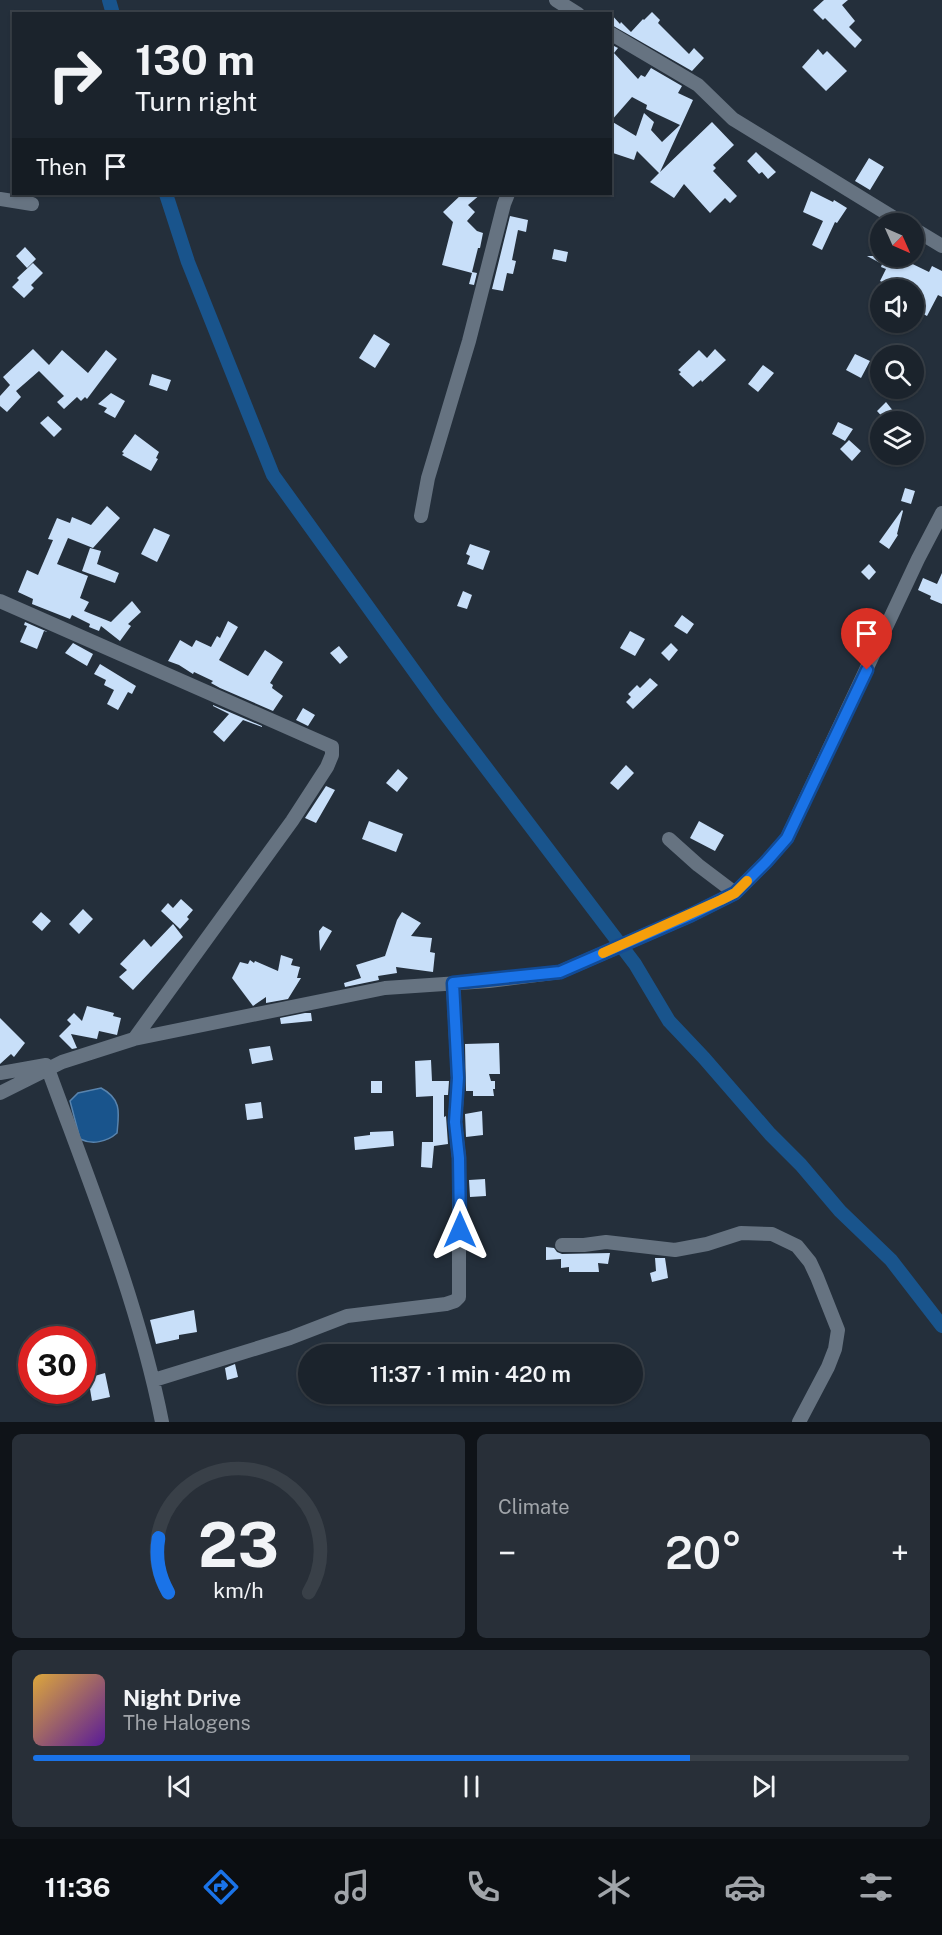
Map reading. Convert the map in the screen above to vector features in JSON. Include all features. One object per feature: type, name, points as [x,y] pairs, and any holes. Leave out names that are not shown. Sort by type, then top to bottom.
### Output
[{"type":"street","points":[[556,0],[573,12]]},
{"type":"street","points":[[612,34],[698,86],[733,119],[886,213]]},
{"type":"street","points":[[421,516],[428,478],[469,341],[508,195]]},
{"type":"street","points":[[0,199],[32,204]]},
{"type":"street","points":[[924,235],[942,246]]},
{"type":"street","points":[[0,1073],[62,1062],[135,1039],[385,988],[560,972],[691,915],[735,893],[787,838],[918,559],[942,513]]},
{"type":"street","points":[[0,601],[332,747],[332,755],[327,767],[298,812],[135,1039]]},
{"type":"street","points":[[669,838],[698,865],[735,893]]},
{"type":"street","points":[[154,1380],[290,1338],[347,1316],[446,1305],[459,1297],[459,1158],[455,1122],[458,1078],[453,983]]},
{"type":"street","points":[[0,1092],[62,1062]]},
{"type":"street","points":[[48,1069],[106,1231],[154,1380],[162,1422]]},
{"type":"street","points":[[562,1245],[606,1242],[675,1250],[707,1244],[741,1233],[772,1234],[797,1246],[810,1262],[838,1330],[835,1348],[828,1367],[799,1422]]},
{"type":"water","points":[[101,1088],[113,1097],[118,1107],[117,1133],[99,1142],[85,1141],[80,1139],[70,1101],[78,1093]]},
{"type":"building","points":[[824,0],[848,0],[842,5],[855,21],[849,27],[862,40],[855,48],[825,18],[823,20],[813,10]]},
{"type":"building","points":[[652,12],[660,20],[658,23],[689,54],[694,48],[704,58],[692,71],[612,25],[612,15],[631,32]]},
{"type":"building","points":[[612,45],[618,48],[614,53],[638,79],[641,75],[645,77],[651,68],[682,86],[678,93],[693,100],[660,172],[712,122],[734,145],[713,165],[716,168],[713,171],[737,196],[730,203],[725,198],[710,213],[684,184],[674,198],[650,182],[659,173],[637,151],[634,160],[612,153],[612,122],[636,136],[644,113],[654,122],[651,130],[662,142],[680,125],[646,109],[647,105],[632,97],[612,120]]},
{"type":"building","points":[[818,49],[823,55],[827,51],[847,71],[826,91],[802,67]]},
{"type":"building","points":[[756,152],[776,172],[768,179],[762,172],[759,174],[747,161]]},
{"type":"building","points":[[869,158],[884,167],[870,190],[855,181]]},
{"type":"building","points":[[811,191],[847,208],[837,223],[835,222],[822,250],[812,245],[823,221],[803,212]]},
{"type":"building","points":[[461,195],[480,195],[468,205],[475,212],[467,221],[477,231],[483,233],[472,272],[477,273],[474,285],[469,284],[472,273],[442,265],[453,222],[443,212]]},
{"type":"building","points":[[510,216],[528,220],[526,232],[518,230],[512,260],[516,261],[513,274],[507,273],[503,291],[492,289]]},
{"type":"building","points":[[25,247],[36,259],[27,268],[16,256]]},
{"type":"building","points":[[554,249],[568,252],[566,262],[552,259]]},
{"type":"building","points":[[33,263],[43,273],[31,285],[34,288],[24,298],[12,287],[19,280],[17,278]]},
{"type":"building","points":[[932,266],[942,271],[942,297],[938,295],[927,316],[924,314],[924,279],[881,279],[886,269],[881,267],[919,267],[929,272]]},
{"type":"building","points":[[374,334],[390,344],[375,368],[359,358]]},
{"type":"building","points":[[33,349],[49,365],[62,350],[88,373],[106,350],[117,359],[87,399],[85,397],[81,401],[77,397],[64,409],[57,402],[64,396],[39,371],[16,391],[21,397],[7,412],[0,406],[0,396],[10,385],[3,377]]},
{"type":"building","points":[[715,349],[726,360],[702,382],[701,380],[693,387],[679,374],[681,372],[678,370],[699,350],[707,358]]},
{"type":"building","points":[[855,354],[870,361],[861,378],[846,370]]},
{"type":"building","points":[[763,365],[774,373],[758,392],[748,384]]},
{"type":"building","points":[[152,374],[171,380],[167,391],[149,385]]},
{"type":"building","points":[[111,393],[125,401],[115,418],[104,412],[107,408],[98,404]]},
{"type":"building","points":[[886,402],[893,411],[877,411]]},
{"type":"building","points":[[48,416],[62,429],[54,437],[40,423]]},
{"type":"building","points":[[838,422],[853,429],[845,441],[832,434]]},
{"type":"building","points":[[135,434],[159,452],[151,471],[122,455]]},
{"type":"building","points":[[849,440],[861,451],[852,461],[840,449]]},
{"type":"building","points":[[905,488],[915,491],[911,504],[901,501]]},
{"type":"building","points":[[107,506],[120,518],[93,548],[68,538],[57,564],[88,576],[80,598],[89,602],[84,611],[111,622],[132,601],[141,612],[128,624],[131,626],[120,641],[101,626],[99,631],[72,615],[70,619],[32,604],[33,599],[18,592],[27,570],[38,575],[53,540],[48,539],[57,518],[70,523],[72,517],[91,525]]},
{"type":"building","points":[[902,510],[898,535],[889,549],[879,542]]},
{"type":"building","points":[[154,528],[170,535],[157,562],[141,554]]},
{"type":"building","points":[[470,544],[490,551],[483,570],[467,564],[470,556],[466,554]]},
{"type":"building","points":[[90,548],[101,551],[97,564],[119,573],[115,583],[82,571]]},
{"type":"building","points":[[869,564],[876,572],[869,580],[861,572]]},
{"type":"building","points":[[942,573],[942,604],[918,590],[923,578],[937,584]]},
{"type":"building","points":[[463,591],[472,595],[467,609],[457,606]]},
{"type":"building","points":[[682,615],[694,624],[687,634],[674,626]]},
{"type":"building","points":[[228,621],[238,627],[219,660],[248,676],[265,650],[283,662],[270,683],[273,685],[272,688],[283,696],[273,711],[220,688],[211,683],[213,681],[168,661],[180,640],[192,647],[196,640],[211,647],[217,636],[220,638]]},
{"type":"building","points":[[25,622],[48,632],[44,631],[37,649],[20,642],[27,626],[24,625]]},
{"type":"building","points":[[630,631],[645,639],[635,656],[620,648]]},
{"type":"building","points":[[73,643],[93,654],[87,666],[65,653]]},
{"type":"building","points":[[671,643],[678,650],[669,661],[661,653]]},
{"type":"building","points":[[339,646],[348,657],[340,664],[330,653]]},
{"type":"building","points":[[100,664],[136,686],[132,694],[128,692],[118,710],[107,704],[114,690],[104,685],[106,680],[94,674]]},
{"type":"building","points":[[650,678],[658,685],[633,709],[626,702],[631,697],[628,694],[637,685],[640,688]]},
{"type":"building","points":[[213,705],[262,727],[243,720],[224,742],[213,732],[229,714]]},
{"type":"building","points":[[303,708],[315,715],[308,726],[296,720]]},
{"type":"building","points":[[626,765],[634,773],[618,790],[610,783]]},
{"type":"building","points":[[398,769],[408,778],[397,792],[386,783]]},
{"type":"building","points":[[326,786],[335,790],[316,823],[305,818]]},
{"type":"building","points":[[369,821],[403,834],[396,852],[362,839]]},
{"type":"building","points":[[699,821],[724,835],[715,851],[690,838]]},
{"type":"building","points":[[181,899],[193,910],[180,929],[161,911],[168,903],[173,908]]},
{"type":"building","points":[[83,909],[93,919],[79,934],[69,924]]},
{"type":"building","points":[[41,912],[51,921],[42,931],[32,922]]},
{"type":"building","points":[[402,912],[421,923],[411,936],[432,938],[430,952],[435,953],[433,972],[396,967],[397,973],[378,976],[379,980],[345,987],[344,983],[361,978],[356,965],[385,956]]},
{"type":"building","points":[[173,924],[183,937],[133,990],[119,977],[127,970],[120,964],[144,939],[151,947]]},
{"type":"building","points":[[323,926],[332,931],[320,951],[319,931]]},
{"type":"building","points":[[281,955],[293,959],[291,965],[300,967],[297,978],[301,978],[288,999],[266,1003],[266,997],[253,1006],[232,978],[240,962],[248,964],[250,960],[254,963],[255,961],[278,971]]},
{"type":"building","points":[[87,1006],[114,1013],[113,1016],[121,1018],[117,1035],[99,1031],[97,1039],[71,1034],[77,1048],[72,1049],[59,1036],[71,1024],[67,1020],[74,1013],[82,1021]]},
{"type":"building","points":[[311,1013],[312,1021],[281,1024],[280,1018]]},
{"type":"building","points":[[0,1018],[25,1043],[14,1057],[11,1054],[0,1064]]},
{"type":"building","points":[[499,1043],[500,1074],[489,1074],[491,1081],[495,1081],[494,1096],[473,1096],[473,1091],[466,1091],[465,1044]]},
{"type":"building","points":[[270,1046],[273,1060],[252,1064],[249,1049]]},
{"type":"building","points":[[431,1060],[432,1081],[449,1081],[448,1095],[444,1095],[448,1144],[434,1146],[432,1168],[421,1167],[422,1142],[433,1142],[433,1096],[416,1097],[415,1061]]},
{"type":"building","points":[[371,1081],[382,1081],[382,1093],[371,1093]]},
{"type":"building","points":[[261,1102],[263,1118],[247,1120],[245,1104]]},
{"type":"building","points":[[482,1111],[483,1135],[466,1137],[465,1114]]},
{"type":"building","points":[[393,1131],[394,1146],[355,1150],[354,1137],[370,1135],[370,1132]]},
{"type":"building","points":[[485,1179],[486,1196],[470,1197],[469,1180]]},
{"type":"building","points":[[546,1247],[554,1248],[562,1254],[610,1253],[608,1264],[598,1263],[599,1272],[569,1272],[569,1267],[561,1268],[561,1259],[546,1260]]},
{"type":"building","points":[[655,1258],[665,1258],[668,1278],[652,1282],[650,1273],[656,1271]]},
{"type":"building","points":[[194,1310],[197,1332],[179,1335],[179,1339],[156,1344],[150,1320]]},
{"type":"building","points":[[235,1364],[238,1377],[227,1380],[225,1368]]},
{"type":"building","points":[[105,1373],[110,1397],[96,1400],[96,1376]]},
{"type":"waterway","points":[[109,0],[112,12]]},
{"type":"waterway","points":[[166,195],[188,262],[273,475],[440,707],[635,964],[669,1021],[840,1211],[891,1260],[942,1326]]},
{"type":"slow traffic","points":[[603,953],[691,915],[735,893],[747,881]]},
{"type":"route","points":[[460,1230],[459,1158],[455,1122],[458,1078],[453,983],[560,972],[691,915],[735,893],[787,838],[867,670]]}]
